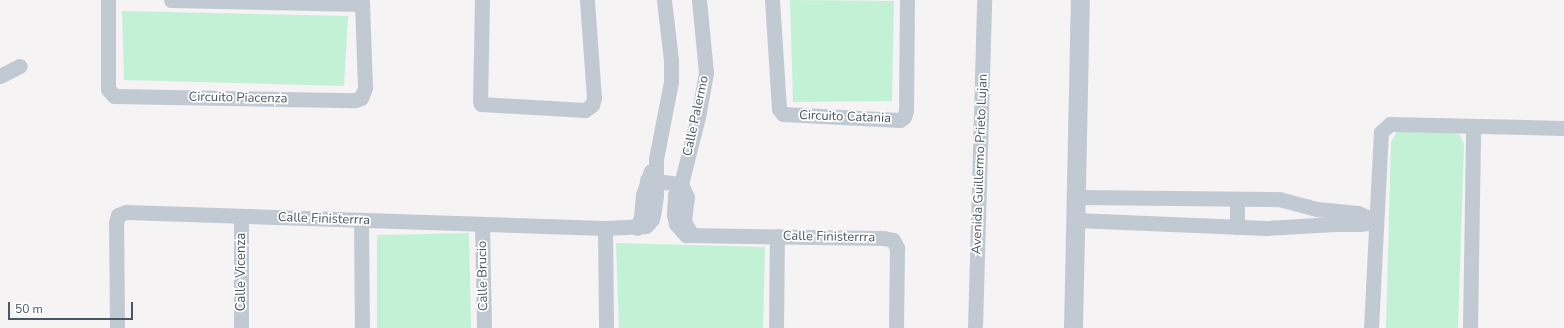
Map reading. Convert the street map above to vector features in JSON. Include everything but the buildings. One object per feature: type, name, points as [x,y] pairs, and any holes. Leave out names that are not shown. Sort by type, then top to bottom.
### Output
[{"type":"street","name":"Circuito Piacenza","points":[[108,0],[108,89],[110,93],[117,96],[356,100],[361,98],[365,88],[362,2]]},
{"type":"street","points":[[171,0],[362,2]]},
{"type":"street","points":[[482,0],[481,104],[585,110],[592,106],[594,98],[587,0]]},
{"type":"street","points":[[664,0],[671,60],[671,82],[652,181],[681,184],[687,197],[684,222],[692,235]]},
{"type":"street","name":"Calle Palermo","points":[[679,228],[676,224],[674,207],[675,195],[681,184],[700,109],[706,73],[699,0]]},
{"type":"street","name":"Circuito Catania","points":[[772,0],[779,109],[782,114],[900,120],[904,117],[906,111],[907,0]]},
{"type":"street","name":"Avenida Guillermo Prieto Lujan","points":[[975,328],[984,0]]},
{"type":"street","points":[[1073,328],[1080,0]]},
{"type":"street","points":[[0,76],[20,66]]},
{"type":"street","points":[[1371,328],[1381,132],[1390,124],[1564,128]]},
{"type":"street","points":[[1470,328],[1473,126]]},
{"type":"street","name":"Calle Finisterrra","points":[[117,328],[116,223],[118,215],[126,212],[361,221],[640,228],[652,219],[652,181]]},
{"type":"street","points":[[1076,197],[1279,199],[1317,209],[1358,213],[1376,222]]},
{"type":"street","points":[[1174,198],[1174,224]]},
{"type":"street","points":[[1237,199],[1237,227]]},
{"type":"street","name":"Calle Vicenza","points":[[241,328],[242,216]]},
{"type":"street","points":[[1075,220],[1267,228],[1376,222]]},
{"type":"street","points":[[361,221],[362,328]]},
{"type":"street","name":"Calle Brucio","points":[[482,224],[484,328]]},
{"type":"street","points":[[605,228],[606,328]]},
{"type":"street","name":"Calle Finisterrra","points":[[679,228],[686,235],[883,238],[893,240],[897,248],[896,328]]},
{"type":"street","points":[[776,328],[778,236]]},
{"type":"green space","points":[[790,0],[894,1],[892,101],[793,102]]},
{"type":"green space","points":[[122,11],[348,16],[344,86],[124,80]]},
{"type":"green space","points":[[1397,132],[1455,133],[1460,135],[1464,144],[1458,328],[1386,328],[1391,142]]},
{"type":"green space","points":[[469,233],[471,328],[377,328],[377,235]]},
{"type":"green space","points":[[616,243],[765,247],[763,328],[619,328]]}]
